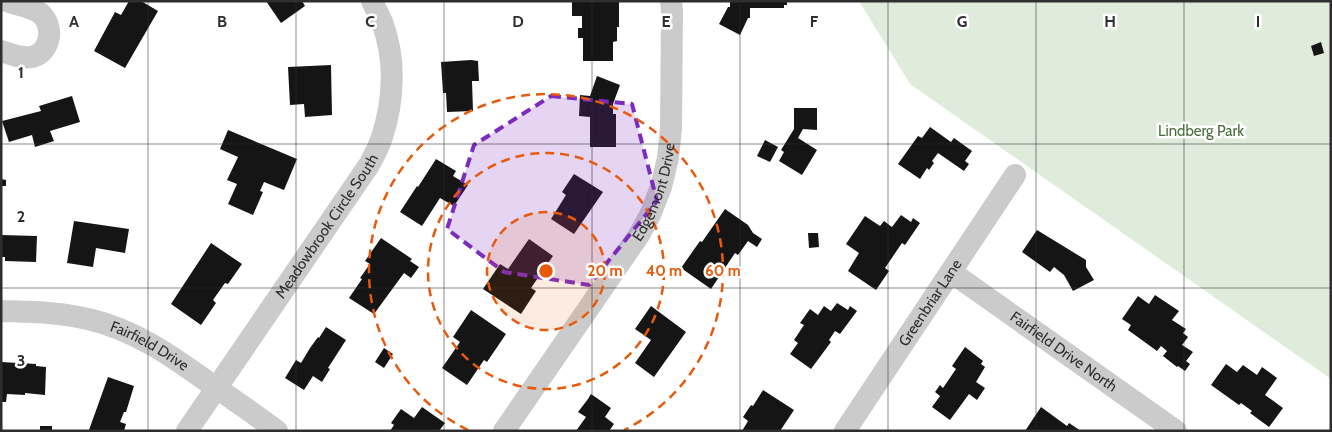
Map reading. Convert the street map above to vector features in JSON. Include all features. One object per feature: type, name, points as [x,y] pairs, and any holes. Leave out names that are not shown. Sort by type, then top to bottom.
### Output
[{"type":"street","points":[[1,51],[22,58],[32,57],[43,51],[49,41],[50,32],[47,21],[40,13],[7,1]]},
{"type":"street","name":"Meadowbrook Circle South","points":[[188,431],[369,165],[382,139],[389,111],[392,81],[390,52],[382,24],[372,1]]},
{"type":"street","name":"Edgemont Drive","points":[[504,431],[639,235],[650,215],[661,187],[668,158],[671,128],[671,1]]},
{"type":"street","name":"Greenbriar Lane","points":[[845,431],[1015,175]]},
{"type":"street","name":"Fairfield Drive North","points":[[951,272],[1176,431]]},
{"type":"street","name":"Fairfield Drive","points":[[1,311],[65,315],[89,319],[120,328],[149,342],[177,359],[278,431]]},
{"type":"highlighted area","points":[[551,96],[632,104],[657,201],[589,285],[504,272],[447,229],[474,145]]},
{"type":"green space","name":"Lindberg Park","points":[[859,1],[1331,1],[1331,379],[910,84]]},
{"type":"building","points":[[129,1],[141,1],[158,11],[125,68],[94,51],[115,12],[121,15]]},
{"type":"building","points":[[266,1],[302,1],[305,6],[281,23]]},
{"type":"building","points":[[572,1],[619,1],[619,27],[617,27],[617,41],[613,42],[613,61],[583,61],[583,38],[578,38],[578,28],[582,28],[582,16],[572,16]]},
{"type":"building","points":[[730,1],[787,1],[787,5],[784,5],[784,8],[750,8],[750,18],[748,18],[740,35],[719,24],[728,7],[730,7]]},
{"type":"building","points":[[1321,42],[1324,53],[1314,56],[1311,46]]},
{"type":"building","points":[[478,61],[479,81],[472,81],[473,111],[447,112],[446,93],[443,93],[441,62]]},
{"type":"building","points":[[331,65],[332,115],[305,117],[304,104],[290,105],[288,67]]},
{"type":"building","points":[[597,76],[620,85],[613,104],[613,114],[616,114],[616,147],[590,147],[590,117],[579,116],[580,95],[590,96]]},
{"type":"building","points":[[72,96],[80,122],[50,131],[54,141],[35,147],[32,135],[9,142],[2,121],[41,111],[39,106]]},
{"type":"building","points":[[794,108],[817,108],[817,130],[803,129],[798,138],[817,150],[802,175],[779,161],[784,152],[781,150],[794,129]]},
{"type":"building","points":[[930,127],[951,142],[954,138],[972,151],[965,161],[969,164],[964,171],[938,153],[932,161],[934,163],[929,170],[927,168],[920,179],[898,164],[918,136],[922,138]]},
{"type":"building","points":[[228,130],[297,159],[284,190],[264,182],[260,191],[263,192],[253,215],[228,204],[237,184],[227,180],[238,157],[220,149]]},
{"type":"building","points":[[765,140],[778,147],[770,162],[757,156]]},
{"type":"building","points":[[436,159],[456,171],[453,176],[468,185],[454,206],[440,198],[422,226],[400,212]]},
{"type":"building","points":[[574,174],[603,192],[574,234],[551,219],[566,195],[562,192]]},
{"type":"building","points":[[1,179],[6,180],[6,186],[1,186]]},
{"type":"building","points":[[725,209],[748,225],[753,233],[762,239],[757,247],[748,241],[738,255],[735,253],[711,289],[681,268]]},
{"type":"building","points":[[901,215],[911,222],[913,218],[920,223],[905,245],[902,243],[885,268],[889,271],[876,290],[848,271],[859,253],[846,244],[865,216],[880,226],[884,221],[892,227]]},
{"type":"building","points":[[74,221],[129,229],[125,253],[96,248],[93,267],[67,263]]},
{"type":"building","points":[[1037,230],[1086,260],[1086,267],[1094,280],[1073,291],[1064,275],[1054,267],[1050,272],[1022,252]]},
{"type":"building","points":[[808,233],[818,233],[819,247],[809,248]]},
{"type":"building","points":[[1,235],[37,236],[36,262],[5,261],[5,257],[1,257]]},
{"type":"building","points":[[381,238],[412,259],[410,261],[419,267],[411,278],[404,273],[374,314],[349,298],[370,264],[365,261]]},
{"type":"building","points":[[529,239],[553,256],[531,288],[536,291],[521,314],[483,289],[500,264],[508,269]]},
{"type":"building","points":[[211,243],[242,264],[228,284],[225,283],[213,300],[216,303],[201,325],[171,304]]},
{"type":"building","points":[[1155,295],[1179,311],[1172,320],[1186,329],[1183,333],[1188,337],[1182,345],[1193,352],[1186,361],[1190,364],[1185,371],[1163,356],[1167,351],[1161,346],[1157,351],[1128,330],[1131,325],[1122,319],[1138,296],[1149,304]]},
{"type":"building","points":[[837,303],[848,310],[850,306],[857,311],[840,334],[835,331],[829,340],[831,342],[811,369],[790,354],[798,343],[794,340],[804,325],[800,323],[810,309],[818,315],[824,306],[831,311]]},
{"type":"building","points":[[651,306],[686,332],[654,377],[635,363],[651,340],[635,329]]},
{"type":"building","points":[[471,310],[506,334],[487,362],[484,360],[467,385],[442,368],[460,342],[453,337]]},
{"type":"building","points":[[326,327],[346,340],[328,368],[330,369],[322,382],[313,376],[304,390],[285,378],[296,360],[301,363]]},
{"type":"building","points":[[965,347],[983,361],[981,364],[985,367],[976,382],[985,388],[977,400],[969,394],[950,420],[932,407],[940,396],[935,392],[940,385],[943,388],[956,369],[952,366]]},
{"type":"building","points":[[384,348],[393,354],[384,368],[375,362]]},
{"type":"building","points":[[1,362],[36,364],[36,366],[46,367],[45,395],[7,394],[6,402],[1,402]]},
{"type":"building","points":[[1226,364],[1237,372],[1243,365],[1257,375],[1262,367],[1277,378],[1265,395],[1283,408],[1269,427],[1250,413],[1252,411],[1241,403],[1239,405],[1211,385]]},
{"type":"building","points":[[108,377],[134,386],[126,412],[124,412],[120,422],[126,424],[124,431],[89,430]]},
{"type":"building","points":[[763,390],[794,410],[780,431],[742,431],[748,421],[743,417]]},
{"type":"building","points":[[591,394],[611,408],[605,417],[614,424],[609,431],[576,431],[586,417],[578,412]]},
{"type":"building","points":[[422,407],[445,423],[439,431],[390,431],[394,425],[391,423],[401,409],[414,418]]},
{"type":"building","points":[[1041,407],[1067,426],[1069,423],[1081,431],[1025,431]]},
{"type":"building","points":[[40,426],[52,426],[52,431],[40,431]]}]
